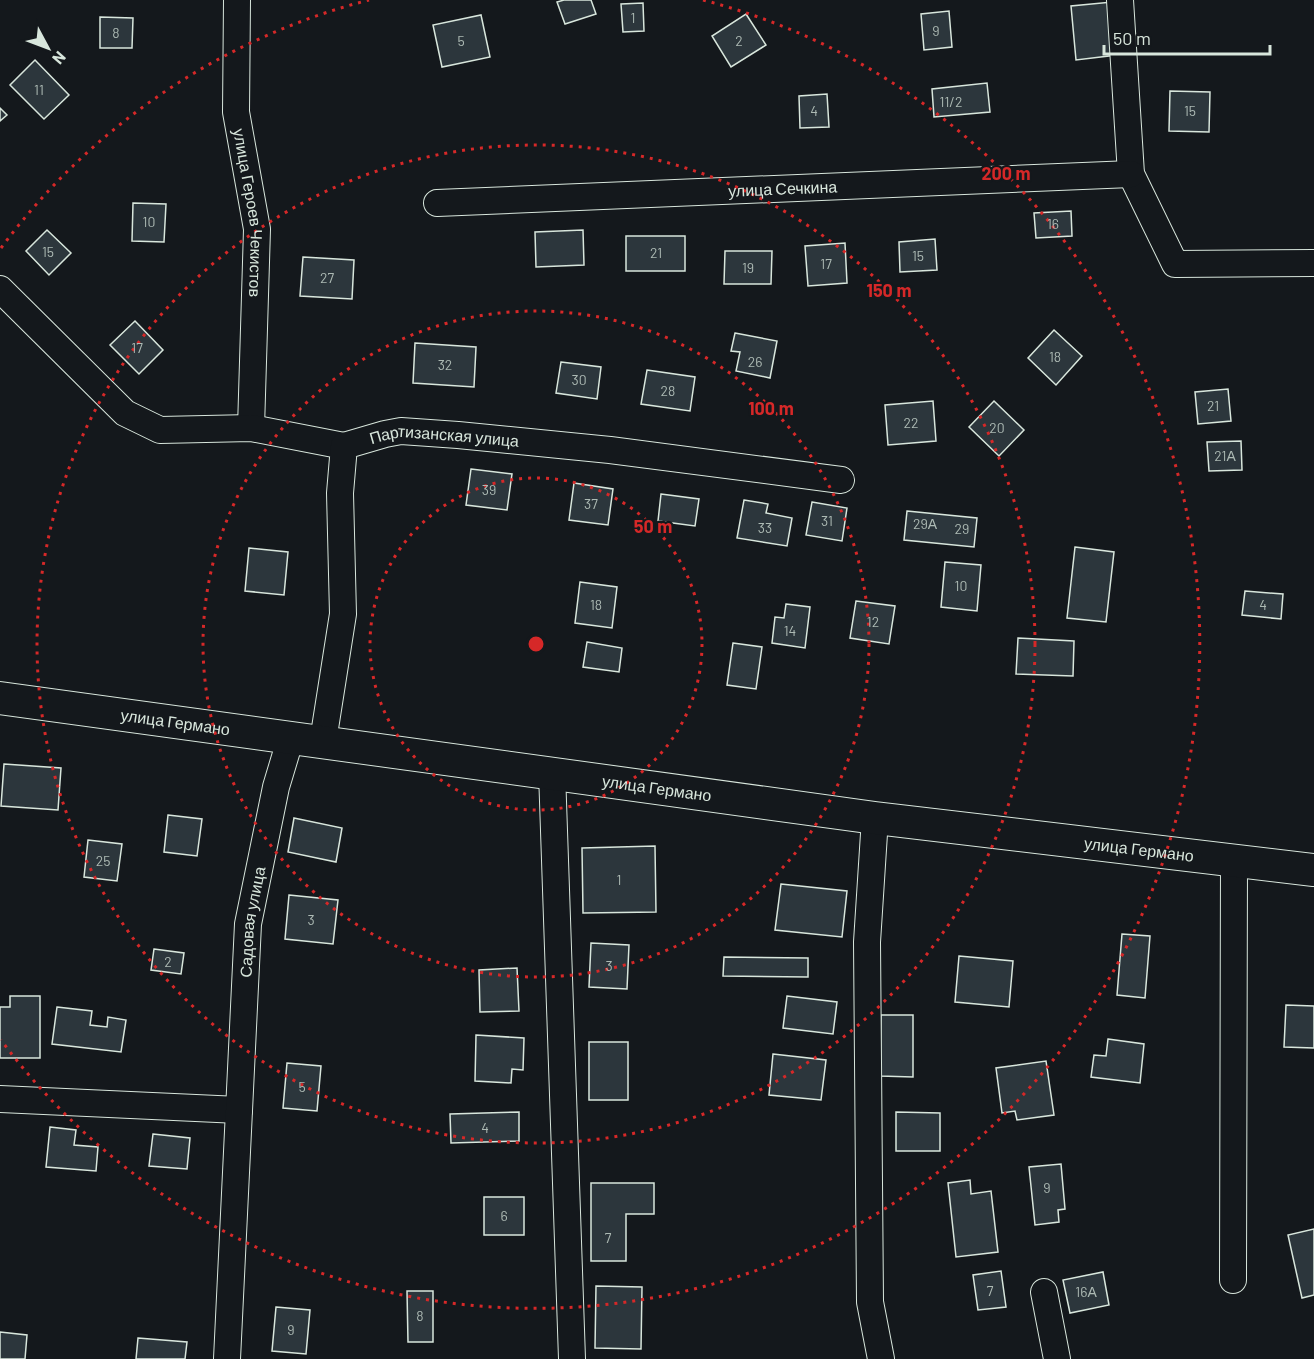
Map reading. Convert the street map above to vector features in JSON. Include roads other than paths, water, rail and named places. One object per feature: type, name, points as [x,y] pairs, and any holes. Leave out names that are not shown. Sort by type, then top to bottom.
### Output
[{"type":"main road","name":"улица Германо","points":[[0,698],[875,818],[1314,870]]},
{"type":"street","name":"улица Героев Чекистов","points":[[237,0],[236,112],[257,229],[251,428]]},
{"type":"street","points":[[1120,0],[1131,174],[1175,264],[1314,263]]},
{"type":"street","name":"улица Сечкина","points":[[437,203],[1131,174]]},
{"type":"street","points":[[0,289],[124,413],[160,430],[251,428],[344,446],[340,493],[343,614],[323,741]]},
{"type":"street","name":"Партизанская улица","points":[[344,446],[401,431],[610,450],[841,480]]},
{"type":"street","name":"Садовая улица","points":[[227,1359],[248,924],[276,787],[291,737]]},
{"type":"street","points":[[552,772],[572,1359]]},
{"type":"street","points":[[875,818],[867,942],[870,1302],[881,1359]]},
{"type":"street","points":[[1233,1280],[1234,861]]},
{"type":"street","points":[[0,1099],[239,1110]]},
{"type":"street","points":[[1044,1292],[1057,1359]]}]
